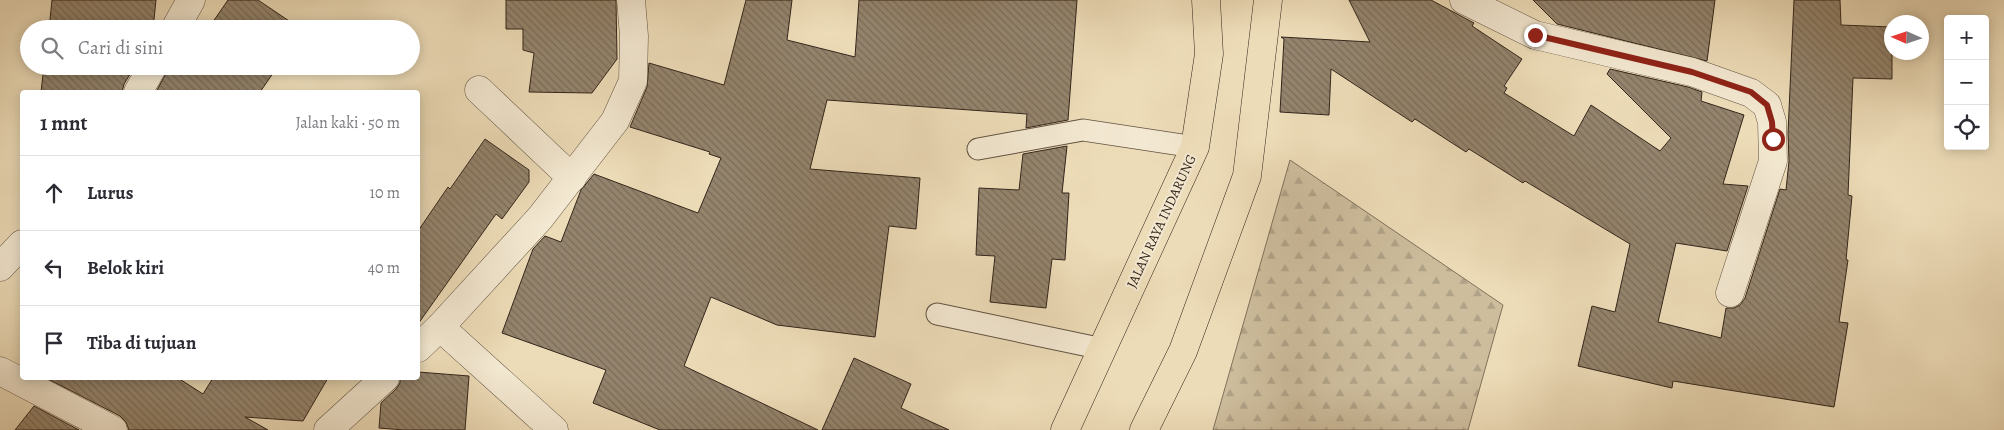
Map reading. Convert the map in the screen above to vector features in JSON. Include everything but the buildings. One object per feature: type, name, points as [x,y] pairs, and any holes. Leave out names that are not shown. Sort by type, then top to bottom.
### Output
[{"type":"highway","name":"JALAN RAYA INDARUNG","points":[[1064,430],[1195,147],[1209,54],[1206,0]]},
{"type":"highway","points":[[1144,430],[1182,351],[1247,176],[1268,0]]},
{"type":"street","points":[[180,20],[191,0]]},
{"type":"street","points":[[420,346],[440,327],[540,218],[615,121],[633,81],[634,36],[631,0]]},
{"type":"street","points":[[1464,0],[1535,35],[1692,72],[1751,92],[1767,105],[1772,122],[1773,160],[1730,293]]},
{"type":"street","points":[[139,90],[148,75]]},
{"type":"street","points":[[479,90],[572,178]]},
{"type":"street","points":[[0,267],[20,246]]},
{"type":"street","points":[[440,327],[554,430]]},
{"type":"street","points":[[0,371],[113,430]]},
{"type":"street","points":[[328,430],[383,380]]},
{"type":"lane","points":[[978,149],[1083,130],[1195,147]]},
{"type":"lane","points":[[938,314],[1103,349]]},
{"type":"green space","points":[[1290,160],[1503,305],[1468,430],[1213,430]]},
{"type":"route","points":[[1535,35],[1609,54],[1692,72],[1751,92],[1767,105],[1772,122],[1773,139]]}]
